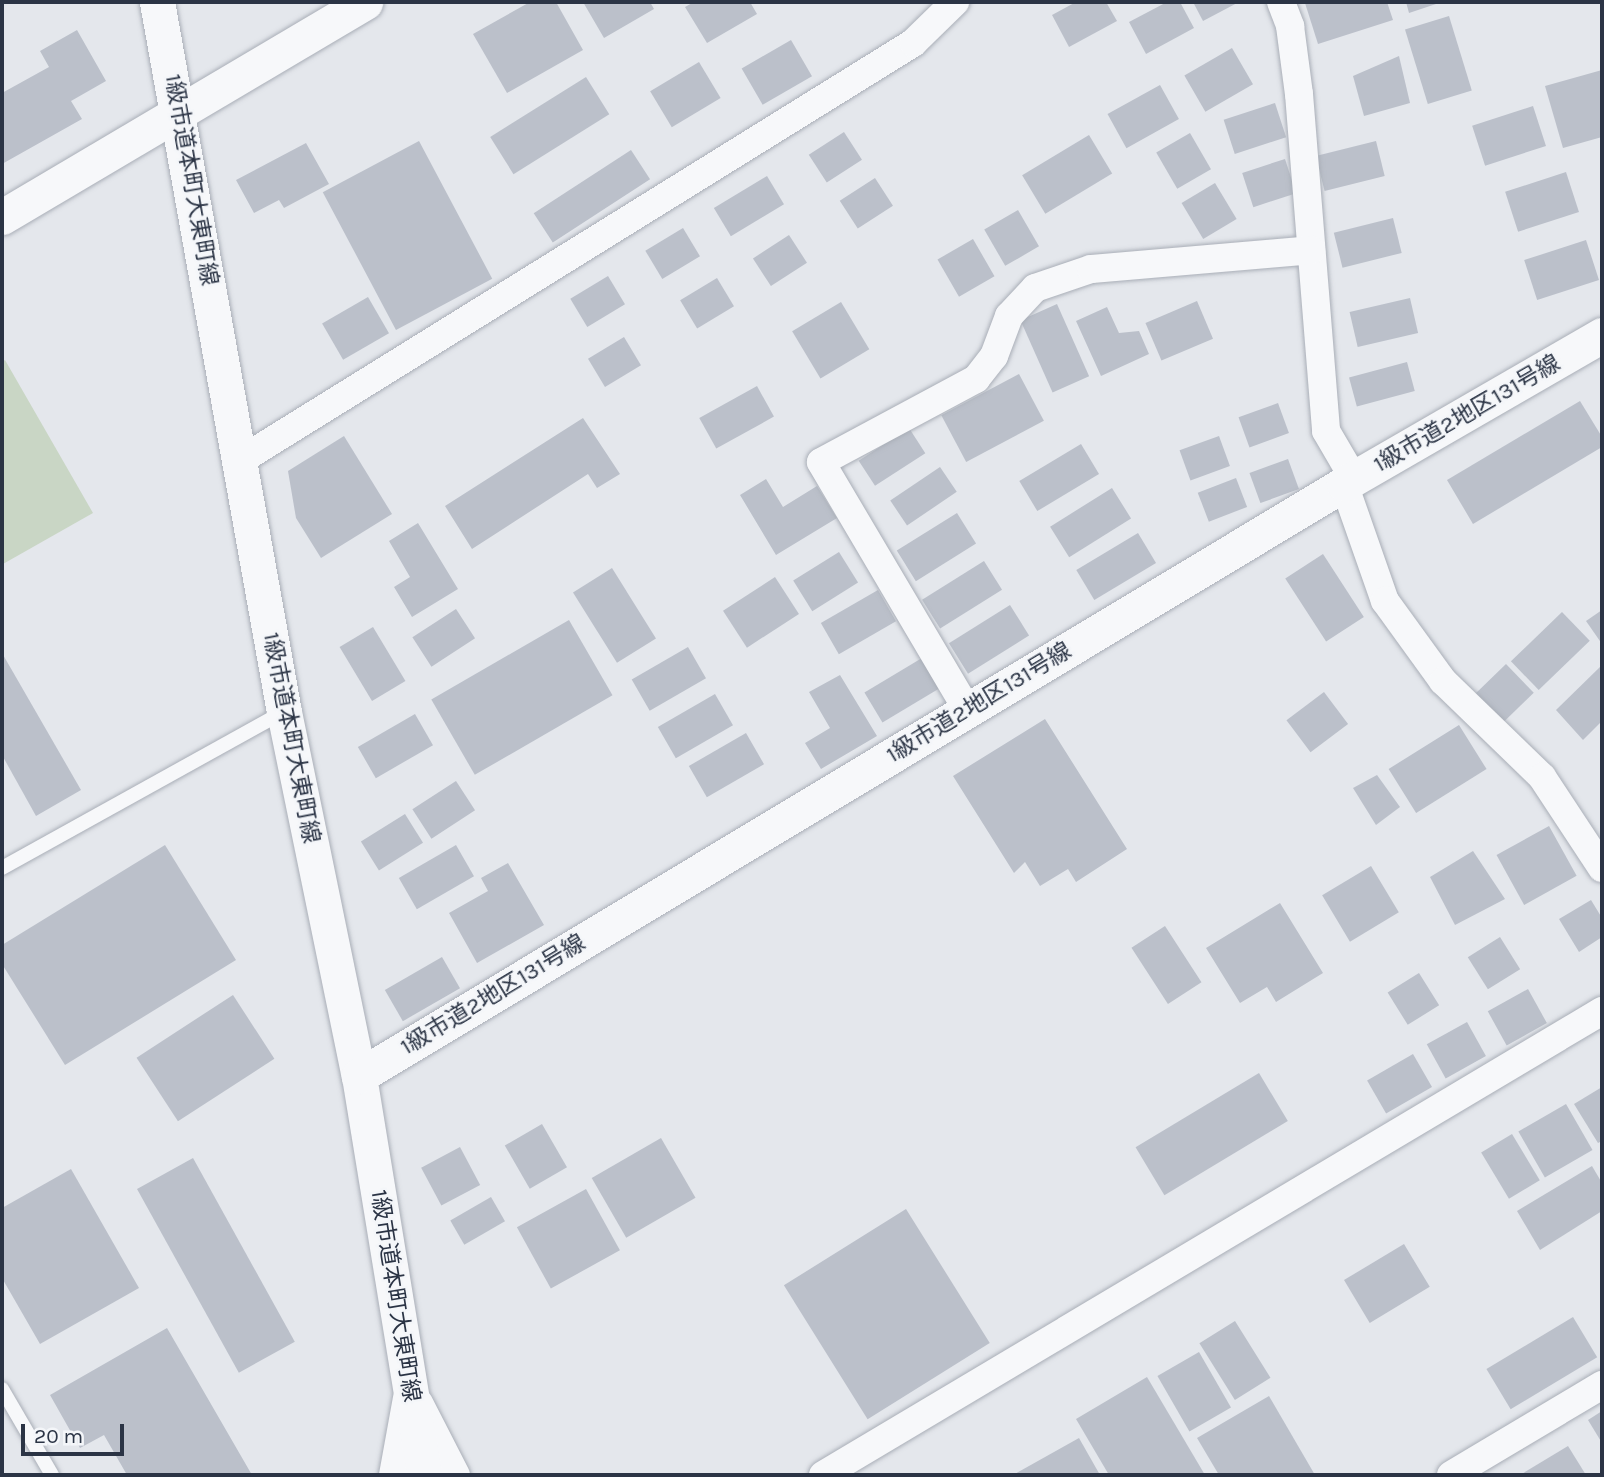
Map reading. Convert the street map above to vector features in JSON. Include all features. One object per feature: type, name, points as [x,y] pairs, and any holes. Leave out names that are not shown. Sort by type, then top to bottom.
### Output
[{"type":"street","name":"1級市道本町大東町線","points":[[157,2],[179,113],[284,712],[359,1076],[424,1473]]},
{"type":"street","points":[[2,218],[365,2]]},
{"type":"street","points":[[241,460],[913,43],[955,2]]},
{"type":"street","points":[[1281,2],[1290,26],[1299,94],[1326,431],[1349,482],[1385,601],[1443,681],[1542,777],[1598,852]]},
{"type":"street","points":[[968,710],[821,462],[976,379],[994,356],[1009,316],[1035,288],[1091,270],[1311,250]]},
{"type":"street","name":"1級市道2地区131号線","points":[[359,1076],[1349,482],[1602,335]]},
{"type":"street","points":[[823,1475],[1602,1011]]},
{"type":"street","points":[[1451,1475],[1602,1385]]},
{"type":"lane","points":[[2,868],[284,712]]},
{"type":"lane","points":[[2,1390],[52,1475]]},
{"type":"green space","points":[[5,360],[93,513],[3,564],[2,362]]},
{"type":"building","points":[[530,2],[556,2],[583,50],[507,93],[473,34]]},
{"type":"building","points":[[583,2],[650,2],[654,9],[604,38]]},
{"type":"building","points":[[694,2],[750,2],[757,14],[707,43],[685,7]]},
{"type":"building","points":[[1076,2],[1106,2],[1117,21],[1069,47],[1052,15]]},
{"type":"building","points":[[1167,2],[1180,2],[1194,28],[1146,54],[1129,22]]},
{"type":"building","points":[[1193,2],[1239,2],[1203,21]]},
{"type":"building","points":[[1387,2],[1393,20],[1318,44],[1305,3]]},
{"type":"building","points":[[1406,2],[1442,2],[1409,13]]},
{"type":"building","points":[[1449,16],[1472,91],[1428,104],[1405,29]]},
{"type":"building","points":[[77,30],[106,81],[71,101],[82,119],[2,164],[2,93],[49,67],[40,51]]},
{"type":"building","points":[[791,40],[812,76],[763,105],[742,68]]},
{"type":"building","points":[[1232,48],[1253,84],[1205,112],[1184,76]]},
{"type":"building","points":[[1399,56],[1410,103],[1364,116],[1353,76]]},
{"type":"building","points":[[699,62],[721,98],[672,127],[650,91]]},
{"type":"building","points":[[1602,70],[1602,137],[1563,148],[1545,86]]},
{"type":"building","points":[[586,77],[609,114],[513,174],[490,137]]},
{"type":"building","points":[[1160,85],[1179,119],[1126,148],[1108,114]]},
{"type":"building","points":[[1275,103],[1286,137],[1235,154],[1224,120]]},
{"type":"building","points":[[1533,106],[1546,146],[1485,166],[1472,126]]},
{"type":"building","points":[[844,132],[862,160],[827,183],[809,155]]},
{"type":"building","points":[[1190,133],[1211,169],[1177,189],[1156,152]]},
{"type":"building","points":[[1089,135],[1112,174],[1045,214],[1022,175]]},
{"type":"building","points":[[419,141],[492,279],[396,330],[323,192]]},
{"type":"building","points":[[1376,141],[1385,176],[1325,191],[1316,156]]},
{"type":"building","points":[[306,143],[329,184],[284,208],[279,200],[254,213],[236,180]]},
{"type":"building","points":[[631,150],[650,179],[553,243],[534,213]]},
{"type":"building","points":[[1285,159],[1296,193],[1253,207],[1242,173]]},
{"type":"building","points":[[1566,172],[1579,212],[1518,232],[1505,192]]},
{"type":"building","points":[[767,176],[784,204],[731,236],[714,208]]},
{"type":"building","points":[[875,178],[893,206],[858,229],[840,201]]},
{"type":"building","points":[[1215,183],[1237,219],[1203,239],[1182,203]]},
{"type":"building","points":[[1018,210],[1039,246],[1005,266],[984,230]]},
{"type":"building","points":[[1393,218],[1402,253],[1343,268],[1334,233]]},
{"type":"building","points":[[683,228],[700,256],[662,279],[645,251]]},
{"type":"building","points":[[789,235],[807,263],[771,286],[753,258]]},
{"type":"building","points":[[973,239],[994,276],[959,297],[937,260]]},
{"type":"building","points":[[1586,240],[1599,280],[1537,300],[1524,260]]},
{"type":"building","points":[[608,276],[625,304],[587,327],[570,299]]},
{"type":"building","points":[[717,278],[734,306],[697,328],[680,300]]},
{"type":"building","points":[[368,297],[389,333],[343,360],[322,324]]},
{"type":"building","points":[[1410,298],[1418,333],[1358,347],[1350,312]]},
{"type":"building","points":[[1197,301],[1213,339],[1161,361],[1145,323]]},
{"type":"building","points":[[841,302],[869,349],[820,379],[792,331]]},
{"type":"building","points":[[1057,304],[1089,376],[1053,392],[1020,320]]},
{"type":"building","points":[[1107,307],[1119,333],[1139,331],[1149,354],[1101,376],[1076,321]]},
{"type":"building","points":[[624,337],[641,365],[605,387],[588,359]]},
{"type":"building","points":[[1407,362],[1415,391],[1357,407],[1349,378]]},
{"type":"building","points":[[1019,374],[1044,421],[966,462],[941,415]]},
{"type":"building","points":[[757,386],[774,417],[716,449],[699,418]]},
{"type":"building","points":[[1580,401],[1602,437],[1602,447],[1473,524],[1447,480]]},
{"type":"building","points":[[1278,403],[1289,433],[1249,447],[1239,417]]},
{"type":"building","points":[[583,418],[620,474],[597,488],[588,474],[472,549],[445,506]]},
{"type":"building","points":[[909,428],[925,453],[875,486],[859,461]]},
{"type":"building","points":[[344,436],[392,514],[321,558],[296,518],[288,471]]},
{"type":"building","points":[[1219,436],[1230,466],[1190,480],[1180,450]]},
{"type":"building","points":[[1081,444],[1099,474],[1037,511],[1019,481]]},
{"type":"building","points":[[1288,459],[1299,489],[1260,503],[1249,473]]},
{"type":"building","points":[[940,467],[957,492],[907,525],[890,501]]},
{"type":"building","points":[[1236,478],[1247,507],[1209,522],[1198,493]]},
{"type":"building","points":[[766,479],[783,507],[817,486],[837,518],[776,555],[740,495]]},
{"type":"building","points":[[1112,488],[1131,519],[1069,557],[1050,527]]},
{"type":"building","points":[[957,513],[976,544],[916,581],[897,551]]},
{"type":"building","points":[[418,523],[458,589],[412,617],[394,587],[410,577],[389,541]]},
{"type":"building","points":[[1138,533],[1156,563],[1094,600],[1076,570]]},
{"type":"building","points":[[839,552],[858,583],[812,611],[793,581]]},
{"type":"building","points":[[1323,554],[1364,617],[1326,641],[1285,579]]},
{"type":"building","points":[[984,561],[1002,590],[940,629],[922,600]]},
{"type":"building","points":[[612,568],[656,638],[617,663],[573,592]]},
{"type":"building","points":[[775,577],[799,614],[747,648],[723,611]]},
{"type":"building","points":[[878,590],[896,621],[839,654],[821,623]]},
{"type":"building","points":[[1010,605],[1029,636],[968,674],[949,643]]},
{"type":"building","points":[[456,609],[475,638],[431,667],[412,637]]},
{"type":"building","points":[[1602,610],[1602,644],[1586,621]]},
{"type":"building","points":[[1562,612],[1590,641],[1539,690],[1511,661]]},
{"type":"building","points":[[569,620],[612,695],[475,775],[431,700]]},
{"type":"building","points":[[373,627],[405,681],[372,701],[340,647]]},
{"type":"building","points":[[688,647],[706,678],[650,711],[632,680]]},
{"type":"building","points":[[2,653],[81,790],[36,816],[2,755]]},
{"type":"building","points":[[927,655],[945,685],[882,723],[864,693]]},
{"type":"building","points":[[1506,664],[1534,693],[1500,725],[1472,697]]},
{"type":"building","points":[[1602,665],[1602,721],[1583,740],[1556,710]]},
{"type":"building","points":[[840,675],[877,736],[821,769],[805,743],[830,728],[809,692]]},
{"type":"building","points":[[1324,692],[1348,724],[1311,752],[1286,720]]},
{"type":"building","points":[[715,694],[733,725],[676,758],[658,727]]},
{"type":"building","points":[[415,714],[433,745],[376,778],[358,747]]},
{"type":"building","points":[[1045,719],[1127,849],[1076,882],[1068,869],[1040,886],[1025,862],[1014,873],[953,776]]},
{"type":"building","points":[[1459,725],[1487,769],[1416,813],[1389,769]]},
{"type":"building","points":[[746,733],[764,764],[707,797],[689,766]]},
{"type":"building","points":[[1377,775],[1400,807],[1376,825],[1353,788]]},
{"type":"building","points":[[456,781],[475,810],[431,839],[412,809]]},
{"type":"building","points":[[405,814],[423,843],[379,870],[361,842]]},
{"type":"building","points":[[1549,826],[1577,876],[1524,905],[1497,855]]},
{"type":"building","points":[[165,845],[236,960],[65,1065],[2,964],[2,945]]},
{"type":"building","points":[[456,845],[474,876],[417,909],[399,878]]},
{"type":"building","points":[[1473,851],[1505,899],[1455,925],[1430,877]]},
{"type":"building","points":[[508,863],[544,925],[477,963],[449,913],[488,891],[481,878]]},
{"type":"building","points":[[1371,866],[1399,912],[1350,942],[1322,895]]},
{"type":"building","points":[[1591,900],[1602,918],[1602,937],[1579,952],[1559,919]]},
{"type":"building","points":[[1280,903],[1323,973],[1276,1002],[1267,987],[1240,1003],[1206,948]]},
{"type":"building","points":[[1165,926],[1201,982],[1168,1004],[1131,948]]},
{"type":"building","points":[[1500,937],[1520,969],[1488,989],[1468,957]]},
{"type":"building","points":[[442,957],[460,988],[403,1021],[385,990]]},
{"type":"building","points":[[1419,973],[1439,1005],[1408,1025],[1388,993]]},
{"type":"building","points":[[1528,989],[1547,1023],[1507,1045],[1488,1011]]},
{"type":"building","points":[[233,995],[274,1059],[178,1121],[137,1058]]},
{"type":"building","points":[[1467,1022],[1486,1056],[1446,1078],[1427,1044]]},
{"type":"building","points":[[1413,1054],[1432,1087],[1386,1113],[1367,1080]]},
{"type":"building","points":[[1259,1073],[1288,1121],[1164,1195],[1136,1147]]},
{"type":"building","points":[[1602,1087],[1602,1141],[1598,1143],[1574,1104]]},
{"type":"building","points":[[1566,1104],[1592,1150],[1545,1177],[1518,1132]]},
{"type":"building","points":[[542,1124],[567,1167],[530,1189],[505,1146]]},
{"type":"building","points":[[1512,1134],[1540,1180],[1509,1199],[1481,1153]]},
{"type":"building","points":[[661,1138],[696,1198],[626,1238],[592,1178]]},
{"type":"building","points":[[460,1147],[480,1185],[441,1206],[421,1168]]},
{"type":"building","points":[[193,1158],[295,1342],[239,1373],[137,1189]]},
{"type":"building","points":[[1592,1166],[1602,1183],[1602,1211],[1540,1250],[1517,1211]]},
{"type":"building","points":[[71,1169],[139,1288],[40,1344],[2,1278],[2,1208]]},
{"type":"building","points":[[586,1189],[620,1250],[551,1289],[517,1227]]},
{"type":"building","points":[[491,1197],[505,1221],[464,1245],[450,1220]]},
{"type":"building","points":[[906,1209],[990,1343],[868,1419],[784,1285]]},
{"type":"building","points":[[1404,1244],[1430,1287],[1370,1323],[1344,1280]]},
{"type":"building","points":[[1573,1317],[1597,1357],[1511,1409],[1486,1369]]},
{"type":"building","points":[[1235,1321],[1271,1378],[1235,1400],[1199,1343]]},
{"type":"building","points":[[167,1328],[252,1475],[127,1475],[104,1435],[80,1448],[50,1395]]},
{"type":"building","points":[[1199,1352],[1231,1407],[1189,1431],[1157,1376]]},
{"type":"building","points":[[1147,1377],[1205,1475],[1109,1475],[1076,1419]]},
{"type":"building","points":[[1269,1396],[1315,1475],[1219,1475],[1197,1438]]},
{"type":"building","points":[[1602,1411],[1602,1443],[1588,1420]]},
{"type":"building","points":[[1079,1438],[1100,1475],[1013,1475]]},
{"type":"building","points":[[1568,1446],[1586,1475],[1520,1475]]}]
